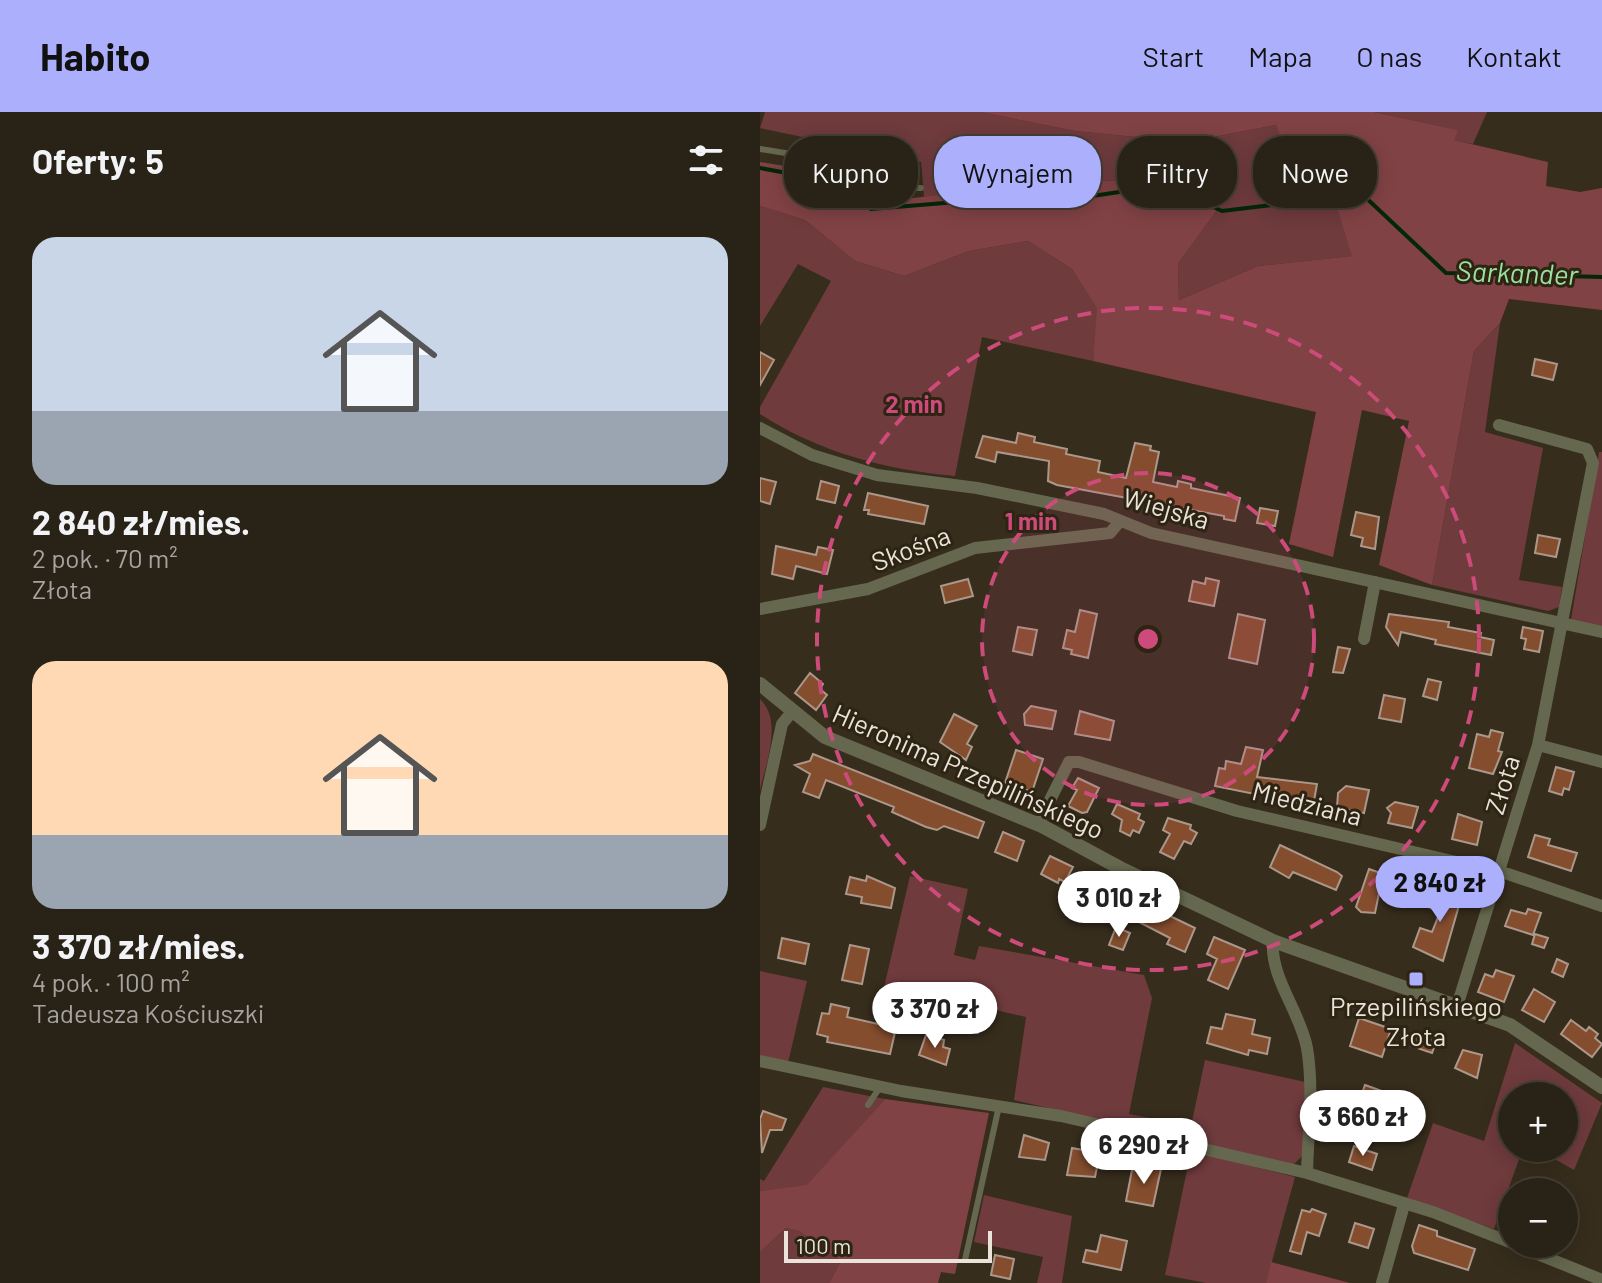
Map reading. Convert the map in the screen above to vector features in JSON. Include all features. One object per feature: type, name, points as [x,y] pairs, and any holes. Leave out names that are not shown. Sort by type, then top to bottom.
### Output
[{"type":"street","points":[[1499,425],[1587,449],[1593,463],[1564,622]]},
{"type":"street","name":"Wiejska","points":[[760,428],[812,455],[877,475],[977,488],[1104,514],[1151,533],[1602,632]]},
{"type":"street","name":"Skośna","points":[[760,609],[868,589],[975,548],[1110,533],[1120,521]]},
{"type":"street","points":[[1364,639],[1375,582]]},
{"type":"street","name":"Złota","points":[[1458,1003],[1538,745],[1564,622]]},
{"type":"street","name":"Hieronima Przepilińskiego","points":[[760,684],[791,713],[825,737],[1038,824],[1273,941],[1458,1003],[1527,1034],[1602,1087]]},
{"type":"street","points":[[761,819],[782,724],[791,713]]},
{"type":"street","points":[[1538,745],[1602,762]]},
{"type":"street","name":"Miedziana","points":[[1038,824],[1062,770],[1069,762],[1079,762],[1237,811],[1499,873],[1602,906]]},
{"type":"street","points":[[1273,941],[1274,962],[1301,1022],[1307,1048],[1311,1095],[1307,1173]]},
{"type":"street","points":[[760,1061],[880,1087],[1061,1116],[1307,1173],[1433,1212],[1498,1238]]},
{"type":"street","points":[[1382,1283],[1404,1205]]},
{"type":"street","points":[[1548,1258],[1602,1280]]},
{"type":"lane","points":[[760,149],[823,159],[852,178],[873,186],[921,188]]},
{"type":"lane","points":[[868,1105],[880,1087]]},
{"type":"lane","points":[[965,1260],[999,1106]]},
{"type":"shaded area","points":[[765,112],[980,112],[1075,131],[1126,136],[1117,136],[1117,180],[1101,181],[1101,136],[934,136],[934,196],[924,197],[921,162],[918,161],[918,136],[798,136],[760,128]]},
{"type":"shaded area","points":[[980,112],[1374,112],[1458,130],[1454,140],[1548,162],[1546,186],[1580,192],[1602,188],[1602,310],[1509,299],[1500,323],[1474,351],[1432,585],[1379,565],[1409,421],[1362,410],[1333,557],[1289,544],[1316,412],[1093,361],[1097,308],[1072,269],[1028,241],[969,251],[904,276],[855,261],[805,220],[760,206],[760,162],[784,166],[784,208],[918,208],[918,197],[934,196],[934,208],[1101,208],[1101,181],[1117,180],[1117,208],[1219,208],[1178,264],[1179,300],[1258,266],[1352,256],[1337,208],[1377,208],[1377,136],[1280,136],[1276,125],[1218,136],[1126,136],[1075,131]]},
{"type":"shaded area","points":[[1374,112],[1487,112],[1473,144],[1453,140],[1457,130]]},
{"type":"shaded area","points":[[1276,125],[1280,136],[1253,136],[1253,208],[1337,208],[1353,256],[1258,266],[1179,300],[1178,264],[1219,208],[1237,208],[1237,136],[1218,136]]},
{"type":"shaded area","points":[[760,206],[805,220],[855,261],[904,276],[969,251],[1028,241],[1072,269],[1098,308],[1093,361],[982,337],[955,476],[878,464],[805,439],[760,414],[760,407],[831,281],[798,264],[760,326]]},
{"type":"shaded area","points":[[1500,323],[1485,432],[1543,448],[1519,580],[1562,587],[1559,607],[1548,611],[1432,585],[1474,351]]},
{"type":"shaded area","points":[[1599,452],[1602,452],[1602,627],[1571,620]]},
{"type":"shaded area","points":[[760,699],[767,708],[772,730],[760,790]]},
{"type":"shaded area","points":[[910,876],[968,889],[954,955],[975,960],[979,946],[1144,975],[1152,998],[1129,1114],[1191,1126],[1205,1060],[1305,1082],[1304,1154],[1293,1165],[1014,1100],[1026,1017],[965,1003],[957,1031],[878,1013]]},
{"type":"shaded area","points":[[760,971],[807,981],[788,1063],[760,1055]]},
{"type":"shaded area","points":[[1515,1043],[1572,1082],[1503,1082]]},
{"type":"shaded area","points":[[1578,1086],[1602,1103],[1578,1160]]},
{"type":"shaded area","points":[[823,1087],[885,1099],[807,1186],[760,1191],[760,1179],[764,1181]]},
{"type":"shaded area","points":[[1498,1097],[1498,1162],[1518,1162],[1512,1178],[1498,1178],[1498,1218],[1494,1229],[1407,1198],[1433,1123],[1484,1141]]},
{"type":"shaded area","points":[[885,1099],[989,1113],[955,1274],[941,1272],[938,1283],[829,1283],[841,1261],[799,1231],[786,1228],[760,1252],[760,1191],[807,1185]]},
{"type":"shaded area","points":[[1191,1151],[1295,1177],[1266,1283],[1206,1283],[1165,1275]]},
{"type":"shaded area","points":[[1560,1162],[1577,1162],[1574,1170]]},
{"type":"shaded area","points":[[984,1195],[1072,1216],[1062,1283],[1037,1283],[1043,1257],[974,1242]]},
{"type":"shaded area","points":[[786,1228],[799,1231],[841,1261],[829,1283],[760,1283],[760,1252]]},
{"type":"shaded area","points":[[1271,1262],[1350,1283],[1266,1283]]},
{"type":"building","points":[[760,352],[774,360],[760,385]]},
{"type":"building","points":[[1535,359],[1557,364],[1553,380],[1532,375]]},
{"type":"building","points":[[1018,433],[1035,437],[1034,442],[1067,449],[1066,454],[1100,461],[1098,472],[1126,478],[1135,443],[1151,446],[1150,450],[1159,452],[1153,482],[1177,487],[1178,481],[1191,484],[1191,488],[1240,498],[1235,521],[1224,519],[1224,516],[1057,485],[1048,481],[1049,461],[997,452],[995,462],[976,457],[983,436],[1016,443]]},
{"type":"building","points":[[760,478],[776,482],[770,504],[760,501]]},
{"type":"building","points":[[821,481],[839,486],[835,503],[817,499]]},
{"type":"building","points":[[868,493],[928,506],[924,524],[868,514],[869,510],[864,510]]},
{"type":"building","points":[[1260,508],[1278,511],[1275,526],[1257,523]]},
{"type":"building","points":[[1356,512],[1379,517],[1375,549],[1361,546],[1363,538],[1351,535]]},
{"type":"building","points":[[1538,535],[1560,539],[1556,557],[1535,553]]},
{"type":"building","points":[[776,546],[816,555],[818,547],[833,550],[827,574],[796,566],[793,579],[772,574]]},
{"type":"building","points":[[1206,578],[1219,581],[1214,606],[1189,601],[1193,581],[1205,584]]},
{"type":"building","points":[[968,579],[973,596],[945,603],[941,586]]},
{"type":"building","points":[[1080,610],[1097,614],[1088,658],[1071,654],[1072,650],[1063,648],[1067,630],[1075,632]]},
{"type":"building","points":[[1238,614],[1265,620],[1257,664],[1229,658]]},
{"type":"building","points":[[1389,614],[1449,622],[1448,627],[1481,633],[1480,637],[1494,640],[1491,655],[1435,644],[1436,640],[1401,632],[1398,645],[1386,627]]},
{"type":"building","points":[[1018,627],[1037,630],[1032,655],[1013,651]]},
{"type":"building","points":[[1523,627],[1543,631],[1539,652],[1524,649],[1526,639],[1521,638]]},
{"type":"building","points":[[1338,647],[1350,649],[1343,673],[1333,672]]},
{"type":"building","points":[[810,673],[823,684],[820,689],[827,695],[816,710],[795,693]]},
{"type":"building","points":[[1428,679],[1441,682],[1437,700],[1423,696]]},
{"type":"building","points":[[1384,695],[1405,699],[1401,722],[1379,718]]},
{"type":"building","points":[[1031,706],[1056,711],[1052,729],[1025,725],[1024,714]]},
{"type":"building","points":[[1080,711],[1114,721],[1110,740],[1075,734]]},
{"type":"building","points":[[954,714],[977,726],[967,744],[972,747],[966,760],[940,742]]},
{"type":"building","points":[[1491,730],[1503,733],[1498,751],[1502,752],[1493,774],[1469,768],[1477,734],[1489,737]]},
{"type":"building","points":[[1246,747],[1263,750],[1257,777],[1317,784],[1314,801],[1306,800],[1305,804],[1215,786],[1219,768],[1225,769],[1226,761],[1241,764]]},
{"type":"building","points":[[1016,750],[1043,759],[1032,792],[1005,783]]},
{"type":"building","points":[[813,754],[984,822],[978,838],[944,826],[937,830],[926,827],[892,812],[894,807],[826,780],[819,798],[803,792],[810,774],[795,765],[810,761]]},
{"type":"building","points":[[1556,767],[1574,772],[1569,790],[1564,788],[1562,795],[1549,791]]},
{"type":"building","points":[[1078,778],[1099,788],[1087,812],[1082,813],[1068,806],[1077,790],[1072,788]]},
{"type":"building","points":[[1346,786],[1369,790],[1364,813],[1337,808],[1338,793]]},
{"type":"building","points":[[1395,802],[1418,807],[1412,828],[1388,823],[1391,813],[1387,808]]},
{"type":"building","points":[[1117,804],[1140,814],[1138,819],[1144,822],[1139,833],[1133,830],[1130,836],[1120,831],[1122,820],[1112,814]]},
{"type":"building","points":[[1458,814],[1482,822],[1477,845],[1452,839]]},
{"type":"building","points":[[1168,818],[1191,825],[1190,829],[1197,833],[1191,844],[1184,841],[1174,859],[1160,852],[1170,834],[1163,830]]},
{"type":"building","points":[[1003,832],[1024,841],[1017,861],[995,852]]},
{"type":"building","points":[[1535,835],[1550,839],[1548,845],[1577,853],[1571,871],[1528,857]]},
{"type":"building","points":[[1280,845],[1342,876],[1336,890],[1293,872],[1289,878],[1270,867]]},
{"type":"building","points":[[1050,856],[1073,867],[1065,882],[1059,879],[1058,883],[1041,874]]},
{"type":"building","points":[[1369,869],[1383,874],[1375,913],[1361,912],[1356,907]]},
{"type":"building","points":[[867,876],[895,888],[891,908],[861,903],[862,897],[846,894],[850,877],[866,881]]},
{"type":"building","points":[[1099,881],[1117,890],[1112,901],[1117,904],[1112,914],[1090,903]]},
{"type":"building","points":[[1439,884],[1462,895],[1443,961],[1413,947],[1420,928],[1432,932],[1440,912],[1430,908]]},
{"type":"building","points":[[1143,903],[1195,928],[1185,952],[1167,944],[1170,938],[1135,920]]},
{"type":"building","points":[[1528,909],[1541,913],[1533,935],[1505,926],[1511,910],[1526,914]]},
{"type":"building","points":[[1116,927],[1130,933],[1123,950],[1109,945]]},
{"type":"building","points":[[1535,934],[1548,938],[1544,948],[1532,944]]},
{"type":"building","points":[[1214,937],[1245,950],[1228,989],[1208,980],[1217,959],[1207,954]]},
{"type":"building","points":[[782,938],[809,944],[805,964],[778,958]]},
{"type":"building","points":[[850,945],[869,949],[862,984],[842,980]]},
{"type":"building","points":[[1557,959],[1568,964],[1563,977],[1552,972]]},
{"type":"building","points":[[1496,970],[1514,976],[1504,1002],[1478,992],[1485,974],[1493,977]]},
{"type":"building","points":[[1534,989],[1555,1002],[1544,1022],[1522,1010]]},
{"type":"building","points":[[831,1004],[849,1008],[847,1017],[896,1028],[890,1054],[827,1042],[828,1037],[817,1034],[822,1013],[829,1014]]},
{"type":"building","points":[[970,1013],[983,1018],[978,1033],[965,1029]]},
{"type":"building","points":[[1226,1014],[1255,1020],[1252,1034],[1270,1038],[1267,1054],[1249,1050],[1248,1055],[1207,1043],[1211,1027],[1222,1029]]},
{"type":"building","points":[[1359,1018],[1391,1029],[1382,1057],[1350,1046]]},
{"type":"building","points":[[1571,1020],[1586,1031],[1589,1027],[1598,1034],[1595,1038],[1602,1044],[1592,1057],[1561,1034]]},
{"type":"building","points":[[926,1035],[944,1040],[943,1047],[950,1049],[946,1065],[919,1055]]},
{"type":"building","points":[[1415,1035],[1436,1042],[1432,1053],[1411,1046]]},
{"type":"building","points":[[1463,1050],[1482,1055],[1477,1078],[1455,1068]]},
{"type":"building","points":[[1365,1085],[1407,1100],[1401,1118],[1358,1104]]},
{"type":"building","points":[[763,1111],[786,1119],[782,1130],[770,1130],[762,1153],[760,1119]]},
{"type":"building","points":[[1024,1135],[1049,1143],[1045,1160],[1019,1157]]},
{"type":"building","points":[[1354,1146],[1377,1154],[1372,1170],[1349,1162]]},
{"type":"building","points":[[1072,1148],[1100,1153],[1095,1177],[1067,1175]]},
{"type":"building","points":[[1146,1166],[1161,1169],[1153,1206],[1126,1201],[1132,1170],[1145,1172]]},
{"type":"building","points":[[1312,1209],[1326,1214],[1319,1236],[1307,1232],[1301,1254],[1290,1251],[1302,1210],[1310,1212]]},
{"type":"building","points":[[1355,1223],[1374,1229],[1368,1248],[1349,1242]]},
{"type":"building","points":[[1419,1225],[1437,1231],[1437,1236],[1475,1249],[1468,1270],[1414,1253],[1412,1246]]},
{"type":"building","points":[[1101,1235],[1127,1241],[1121,1270],[1083,1262],[1086,1250],[1097,1252]]},
{"type":"building","points":[[995,1255],[1014,1259],[1010,1279],[991,1275]]},
{"type":"waterway","name":"Sarkander","points":[[760,168],[819,179],[871,209],[1029,196],[1086,197],[1165,185],[1222,211],[1362,194],[1446,273],[1602,277]]},
{"type":"place","name":"Przepilińskiego Złota","points":[[1416,979]]}]
